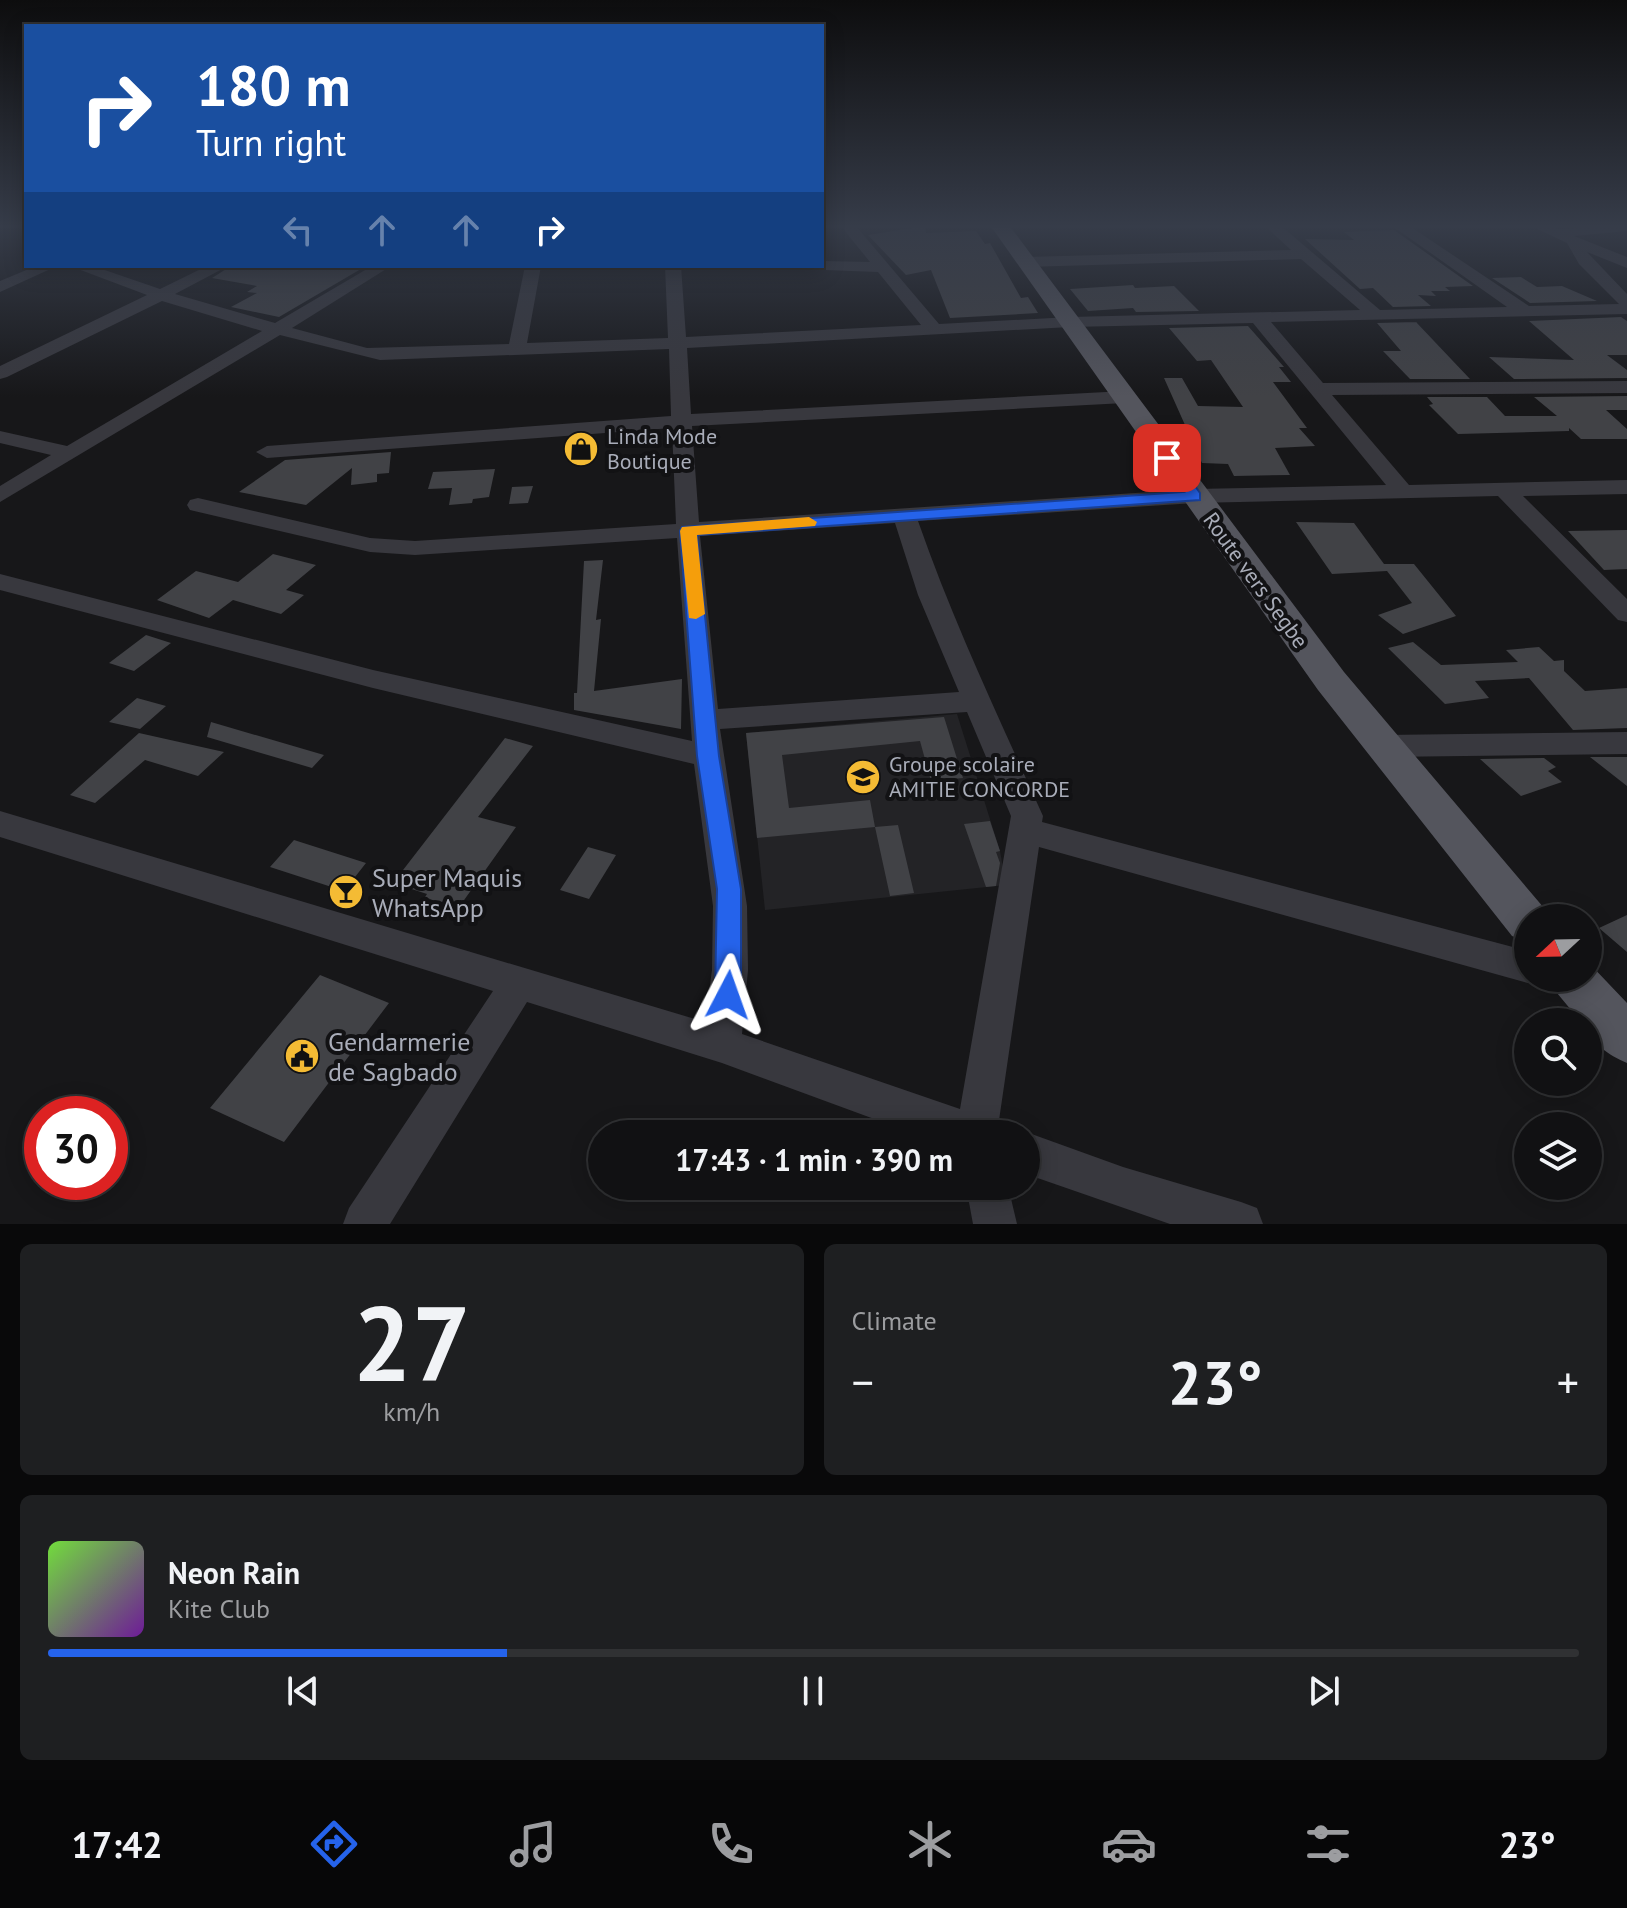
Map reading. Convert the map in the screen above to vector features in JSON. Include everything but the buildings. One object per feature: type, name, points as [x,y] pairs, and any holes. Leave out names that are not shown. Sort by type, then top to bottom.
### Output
[{"type":"main road","name":"Route vers Segbe","points":[[1040,282],[1275,607],[1383,746],[1514,905]]},
{"type":"main road","points":[[1584,992],[1627,1039]]},
{"type":"street","points":[[124,282],[372,354],[677,343],[1070,322],[1526,312],[1627,306]]},
{"type":"street","points":[[0,373],[187,282]]},
{"type":"street","points":[[0,495],[356,282]]},
{"type":"street","points":[[517,349],[530,282]]},
{"type":"street","points":[[674,282],[688,531],[708,756],[730,906],[730,970],[722,1045]]},
{"type":"street","points":[[894,282],[934,329]]},
{"type":"street","points":[[1336,282],[1377,316]]},
{"type":"street","points":[[1482,282],[1526,312]]},
{"type":"street","points":[[1604,282],[1627,306]]},
{"type":"street","points":[[1258,318],[1402,491]]},
{"type":"street","points":[[1320,389],[1627,387]]},
{"type":"street","points":[[267,452],[681,421],[1125,397]]},
{"type":"street","points":[[0,437],[70,453]]},
{"type":"street","points":[[198,505],[393,548],[1195,496],[1627,487]]},
{"type":"street","points":[[1503,489],[1627,614]]},
{"type":"street","points":[[904,516],[931,595],[1024,807],[1027,831],[976,1120]]},
{"type":"street","points":[[0,582],[373,679],[708,756]]},
{"type":"street","points":[[705,720],[979,701]]},
{"type":"street","points":[[1383,746],[1627,743]]},
{"type":"street","points":[[0,824],[722,1045],[934,1120]]},
{"type":"street","points":[[1027,831],[1514,963]]},
{"type":"street","points":[[365,1224],[518,984]]},
{"type":"street","points":[[1040,1158],[1123,1188],[1241,1224]]},
{"type":"street","points":[[990,1200],[995,1224]]},
{"type":"shaded area","name":"Groupe scolaire AMITIE CONCORDE","points":[[957,714],[1000,851],[1006,885],[765,910],[746,733]]},
{"type":"slow traffic","points":[[696,614],[688,531],[809,522]]},
{"type":"place","name":"Linda Mode Boutique","points":[[581,449]]},
{"type":"place","name":"Groupe scolaire AMITIE CONCORDE","points":[[863,777]]},
{"type":"place","name":"Super Maquis WhatsApp","points":[[346,892]]},
{"type":"place","name":"Gendarmerie de Sagbado","points":[[302,1056]]},
{"type":"route","points":[[728,995],[728,873],[708,756],[688,531],[1195,496],[1167,458]]}]
